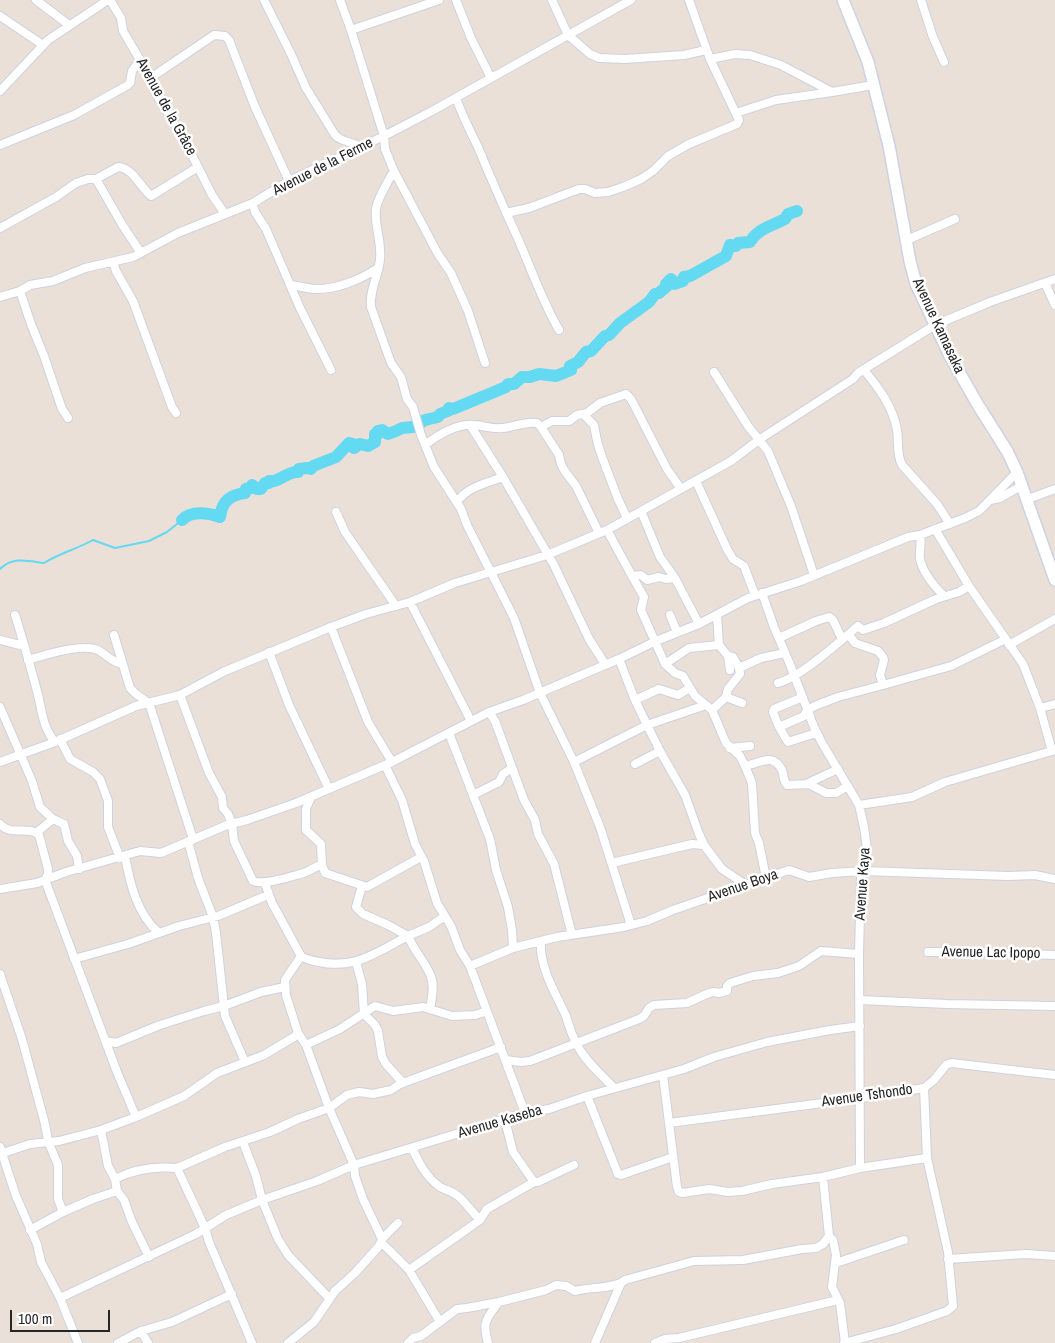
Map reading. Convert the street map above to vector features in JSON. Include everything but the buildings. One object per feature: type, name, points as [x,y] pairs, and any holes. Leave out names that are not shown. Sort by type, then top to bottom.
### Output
[{"type":"street","points":[[36,0],[69,25]]},
{"type":"street","points":[[0,91],[43,45],[69,25],[109,0]]},
{"type":"street","name":"Avenue de la Grâce","points":[[109,0],[120,18],[123,31],[149,79],[212,195],[225,214]]},
{"type":"street","points":[[264,0],[292,54],[306,88],[335,135],[340,140],[353,142],[361,147]]},
{"type":"street","points":[[340,0],[384,136],[385,149],[394,171],[438,254],[451,273],[468,311],[486,363]]},
{"type":"street","points":[[351,30],[439,0]]},
{"type":"street","points":[[456,0],[471,38],[491,78]]},
{"type":"street","points":[[552,0],[568,35],[590,54],[607,59],[684,55],[706,50]]},
{"type":"street","name":"Avenue de la Ferme","points":[[0,297],[30,286],[65,277],[85,268],[141,253],[178,234],[252,202],[289,181],[384,136],[456,98],[568,35],[622,2],[631,0]]},
{"type":"street","points":[[506,213],[529,208],[579,189],[595,193],[608,192],[641,179],[653,171],[668,156],[698,139],[737,124],[739,120],[706,50],[689,0]]},
{"type":"street","name":"Avenue Kamasaka","points":[[844,0],[865,54],[889,146],[916,284],[934,325],[978,405],[1007,451],[1017,472],[1055,580]]},
{"type":"street","points":[[921,0],[933,38],[944,62]]},
{"type":"street","points":[[0,16],[43,45]]},
{"type":"street","points":[[149,79],[214,35],[225,36],[229,40],[255,107],[289,181]]},
{"type":"street","points":[[710,59],[739,54],[765,59],[832,92]]},
{"type":"street","points":[[0,144],[68,118],[128,85],[132,71],[140,60]]},
{"type":"street","points":[[736,113],[776,100],[873,85]]},
{"type":"street","points":[[456,98],[461,114],[535,276],[545,304],[559,330]]},
{"type":"street","points":[[0,228],[56,197],[76,183],[88,179],[96,179],[118,167],[128,170],[151,196],[198,167]]},
{"type":"street","points":[[394,171],[376,206],[380,255],[370,299],[370,307],[391,363],[401,377],[405,396],[413,407],[425,445],[439,477],[457,502],[514,618],[524,642],[540,693],[574,762],[600,827],[631,925]]},
{"type":"street","points":[[96,179],[141,253]]},
{"type":"street","points":[[252,202],[331,370]]},
{"type":"street","points":[[907,240],[956,219]]},
{"type":"street","points":[[113,262],[133,301],[176,413]]},
{"type":"street","points":[[290,285],[315,289],[330,287],[361,278],[378,268]]},
{"type":"street","points":[[0,762],[58,740],[136,706],[180,695],[223,672],[331,627],[366,614],[410,602],[454,583],[547,555],[607,530],[731,461],[760,439],[934,325],[997,299],[1055,279]]},
{"type":"street","points":[[1045,283],[1055,305]]},
{"type":"street","points":[[20,291],[62,409],[68,418]]},
{"type":"street","points":[[864,370],[893,413],[898,433],[899,459],[950,524]]},
{"type":"street","points":[[714,372],[748,426],[756,437],[760,439],[768,452],[791,506],[814,575]]},
{"type":"street","points":[[541,427],[552,421],[569,421],[600,403],[623,394],[629,396],[668,469],[681,489]]},
{"type":"street","points":[[584,414],[594,425],[602,457],[627,518]]},
{"type":"street","points":[[425,445],[447,432],[470,426],[490,429],[516,426],[527,422],[537,423],[559,455],[564,470],[576,486],[599,533]]},
{"type":"street","points":[[470,426],[503,477],[547,555],[604,664]]},
{"type":"street","points":[[0,889],[37,883],[140,851],[161,853],[232,824],[311,797],[388,763],[489,712],[540,693],[619,659],[656,641],[717,616],[759,594],[790,585],[908,537],[920,535],[972,515],[990,500],[1017,472]]},
{"type":"street","points":[[457,502],[462,494],[503,477]]},
{"type":"street","name":"Avenue Kaya","points":[[696,481],[726,549],[733,559],[744,566],[759,594],[779,638],[816,733],[859,805],[867,849],[863,871],[859,954],[860,1168]]},
{"type":"street","points":[[990,500],[1000,498],[1023,485]]},
{"type":"street","points":[[1028,499],[1055,489]]},
{"type":"street","points":[[641,511],[660,557],[675,578],[698,624]]},
{"type":"street","points":[[336,512],[345,532],[396,606]]},
{"type":"street","points":[[859,805],[912,797],[945,782],[1053,751],[1026,670],[969,586],[936,529]]},
{"type":"street","points":[[607,530],[644,597],[641,610],[665,664],[675,673],[683,676],[700,701],[709,707],[726,743],[740,756],[745,766],[752,783],[755,833],[759,843],[766,878]]},
{"type":"street","points":[[920,535],[921,563],[934,587],[944,596]]},
{"type":"street","points":[[632,576],[641,575],[647,580],[659,577],[666,579],[675,578]]},
{"type":"street","points":[[778,683],[794,677],[858,626],[863,630],[884,623],[944,596],[959,592],[969,586]]},
{"type":"street","points":[[410,602],[471,721]]},
{"type":"street","points":[[15,615],[46,730],[58,740],[70,759],[94,772],[100,779],[108,801],[108,826],[122,857],[143,914],[159,932]]},
{"type":"street","points":[[670,615],[677,632]]},
{"type":"street","points":[[717,616],[719,645],[728,656],[730,670]]},
{"type":"street","points":[[779,638],[829,617],[833,620],[842,639]]},
{"type":"street","points":[[816,733],[788,742],[779,727],[773,712],[774,709],[805,704],[817,705],[951,666],[1008,642],[1055,619]]},
{"type":"street","points":[[331,627],[368,722],[388,763],[437,903],[470,966],[525,1113]]},
{"type":"street","points":[[849,634],[855,643],[878,650],[883,657],[880,675],[883,685]]},
{"type":"street","points":[[114,635],[130,688],[149,703],[191,840],[198,878],[213,917],[227,1022],[245,1062]]},
{"type":"street","points":[[0,640],[24,646]]},
{"type":"street","points":[[665,664],[689,648],[719,645]]},
{"type":"street","points":[[28,660],[64,650],[82,649],[99,651],[110,660],[122,664]]},
{"type":"street","points":[[269,652],[289,705],[329,789]]},
{"type":"street","points":[[739,668],[761,658],[785,653]]},
{"type":"street","points":[[574,762],[647,726],[709,707],[726,697],[728,689],[740,674],[733,657],[728,656]]},
{"type":"street","points":[[619,659],[647,726],[685,795],[704,845],[722,869],[746,885]]},
{"type":"street","points":[[635,700],[659,689],[678,695],[690,688]]},
{"type":"street","points":[[180,695],[209,773],[222,798],[223,808],[232,824],[234,841],[250,877],[257,883],[265,883],[322,865]]},
{"type":"street","points":[[726,697],[742,703]]},
{"type":"street","points":[[779,727],[804,716],[805,704]]},
{"type":"street","points":[[1040,708],[1055,704]]},
{"type":"street","points":[[0,706],[19,755],[32,781],[40,807],[52,819],[64,824],[68,841],[78,861],[79,869]]},
{"type":"street","points":[[489,712],[495,721],[524,800],[535,820],[538,834],[554,864],[572,935]]},
{"type":"street","points":[[449,733],[490,839],[496,870],[508,907],[513,948]]},
{"type":"street","points":[[730,748],[750,746]]},
{"type":"street","points":[[635,764],[660,751]]},
{"type":"street","points":[[745,766],[769,759],[774,760],[783,772],[787,785],[806,784],[838,769]]},
{"type":"street","points":[[473,795],[499,782],[503,774],[512,768]]},
{"type":"street","points":[[806,784],[826,793],[836,793],[848,786]]},
{"type":"street","points":[[311,797],[306,809],[306,830],[321,844],[322,865],[325,873],[362,886],[369,886],[421,857]]},
{"type":"street","points":[[296,803],[306,809]]},
{"type":"street","points":[[36,832],[52,819]]},
{"type":"street","points":[[0,824],[8,831],[33,831],[39,835],[47,863],[48,874],[45,880],[136,1116]]},
{"type":"street","points":[[612,863],[692,844],[704,845]]},
{"type":"street","name":"Avenue Boya","points":[[470,966],[513,948],[648,921],[789,870],[809,877],[832,872],[863,871],[1008,876],[1034,875],[1055,879]]},
{"type":"street","points":[[265,883],[268,895],[301,956],[326,964],[342,965],[372,956],[408,936],[429,927],[445,916]]},
{"type":"street","points":[[362,886],[356,907],[363,914],[408,936],[420,960],[430,974],[433,991],[430,1009]]},
{"type":"street","points":[[74,959],[233,911],[268,895]]},
{"type":"street","points":[[541,941],[540,954],[548,978],[576,1044],[589,1062],[614,1088]]},
{"type":"street","points":[[506,1060],[530,1061],[639,1019],[654,1005],[687,1003],[709,993],[724,993],[727,991],[727,986],[730,983],[753,976],[778,973],[799,966],[821,950],[859,954]]},
{"type":"street","name":"Avenue Lac Ipopo","points":[[928,952],[1055,955]]},
{"type":"street","points":[[301,956],[296,966],[288,975],[284,987],[298,1033],[306,1045],[329,1108],[354,1165],[357,1182],[382,1241],[409,1270],[440,1322]]},
{"type":"street","points":[[356,962],[362,984],[364,1014],[378,1031],[382,1057],[403,1083]]},
{"type":"street","points":[[0,974],[22,1039],[48,1141],[58,1166],[58,1199],[63,1212]]},
{"type":"street","points":[[106,1041],[116,1043],[160,1025],[224,1006],[261,992],[284,987]]},
{"type":"street","points":[[860,1000],[1055,1006]]},
{"type":"street","points":[[306,1045],[340,1029],[375,1006],[393,1011],[423,1007],[452,1016],[487,1011]]},
{"type":"street","name":"Avenue Kaseba","points":[[60,1298],[196,1234],[226,1215],[354,1165],[525,1113],[549,1108],[684,1069],[714,1057],[767,1042],[860,1026]]},
{"type":"street","points":[[78,1343],[60,1298],[41,1262],[37,1244],[3,1169],[2,1150],[59,1140],[100,1130],[136,1116],[184,1096],[217,1073],[270,1051],[298,1033]]},
{"type":"street","points":[[115,1179],[140,1169],[177,1168],[225,1147],[243,1142],[329,1108],[347,1095],[359,1092],[373,1094],[391,1090],[403,1083],[501,1047]]},
{"type":"street","name":"Avenue Tshondo","points":[[669,1124],[924,1088],[934,1080],[946,1065],[951,1063],[1055,1075]]},
{"type":"street","points":[[662,1075],[679,1192],[683,1193],[700,1189],[742,1191],[772,1184],[823,1177],[860,1168],[927,1158]]},
{"type":"street","points":[[823,1177],[829,1236],[833,1240],[836,1263],[832,1287],[838,1300],[844,1343],[896,1329],[950,1309],[953,1304],[948,1259],[927,1158],[924,1088]]},
{"type":"street","points":[[587,1096],[618,1174],[620,1175],[673,1157]]},
{"type":"street","points":[[505,1120],[513,1152],[534,1182]]},
{"type":"street","points":[[100,1130],[108,1166],[115,1179],[117,1191],[124,1200],[132,1222],[149,1257]]},
{"type":"street","points":[[243,1142],[256,1176],[262,1200],[278,1239],[288,1254],[329,1298]]},
{"type":"street","points":[[412,1148],[428,1176],[440,1186],[459,1197],[467,1208],[480,1220]]},
{"type":"street","points":[[409,1270],[480,1220],[487,1209],[534,1182],[538,1182],[574,1165]]},
{"type":"street","points":[[177,1168],[205,1228],[209,1242],[252,1343]]},
{"type":"street","points":[[30,1230],[63,1212],[117,1191]]},
{"type":"street","points":[[288,1343],[314,1322],[329,1298],[351,1278],[398,1223]]},
{"type":"street","points":[[408,1343],[413,1338],[421,1336],[457,1308],[468,1308],[499,1302],[546,1290],[556,1285],[566,1286],[575,1291],[594,1287],[609,1287],[625,1280],[694,1261],[743,1260],[816,1248],[823,1244],[829,1236]]},
{"type":"street","points":[[836,1263],[904,1240]]},
{"type":"street","points":[[948,1259],[1026,1254],[1055,1256]]},
{"type":"street","points":[[595,1343],[621,1282]]},
{"type":"street","points":[[118,1343],[141,1331],[164,1326],[232,1294]]},
{"type":"street","points":[[655,1343],[665,1339],[679,1338],[838,1300]]},
{"type":"street","points":[[488,1343],[484,1324],[499,1302]]},
{"type":"street","points":[[141,1331],[148,1343]]},
{"type":"waterway","points":[[182,520],[195,514],[211,514],[220,517],[225,503],[231,497],[245,493],[246,489],[251,488],[252,485],[257,489],[261,489],[269,481],[298,472],[299,469],[311,469],[313,466],[336,457],[349,443],[353,444],[354,448],[360,444],[368,446],[375,442],[375,434],[378,434],[378,431],[382,430],[388,434],[402,428],[413,427],[425,420],[438,417],[440,414],[448,411],[449,408],[453,409],[506,387],[508,384],[514,384],[522,377],[539,374],[556,376],[571,370],[570,366],[578,362],[586,352],[591,351],[620,323],[649,302],[655,294],[666,287],[666,284],[671,279],[674,284],[683,281],[684,277],[690,276],[726,256],[730,245],[736,246],[738,243],[750,242],[761,230],[785,219],[788,214],[797,211]]},
{"type":"waterway","points":[[0,569],[15,561],[44,563],[93,540],[115,548],[149,541],[167,532],[182,520]]}]
